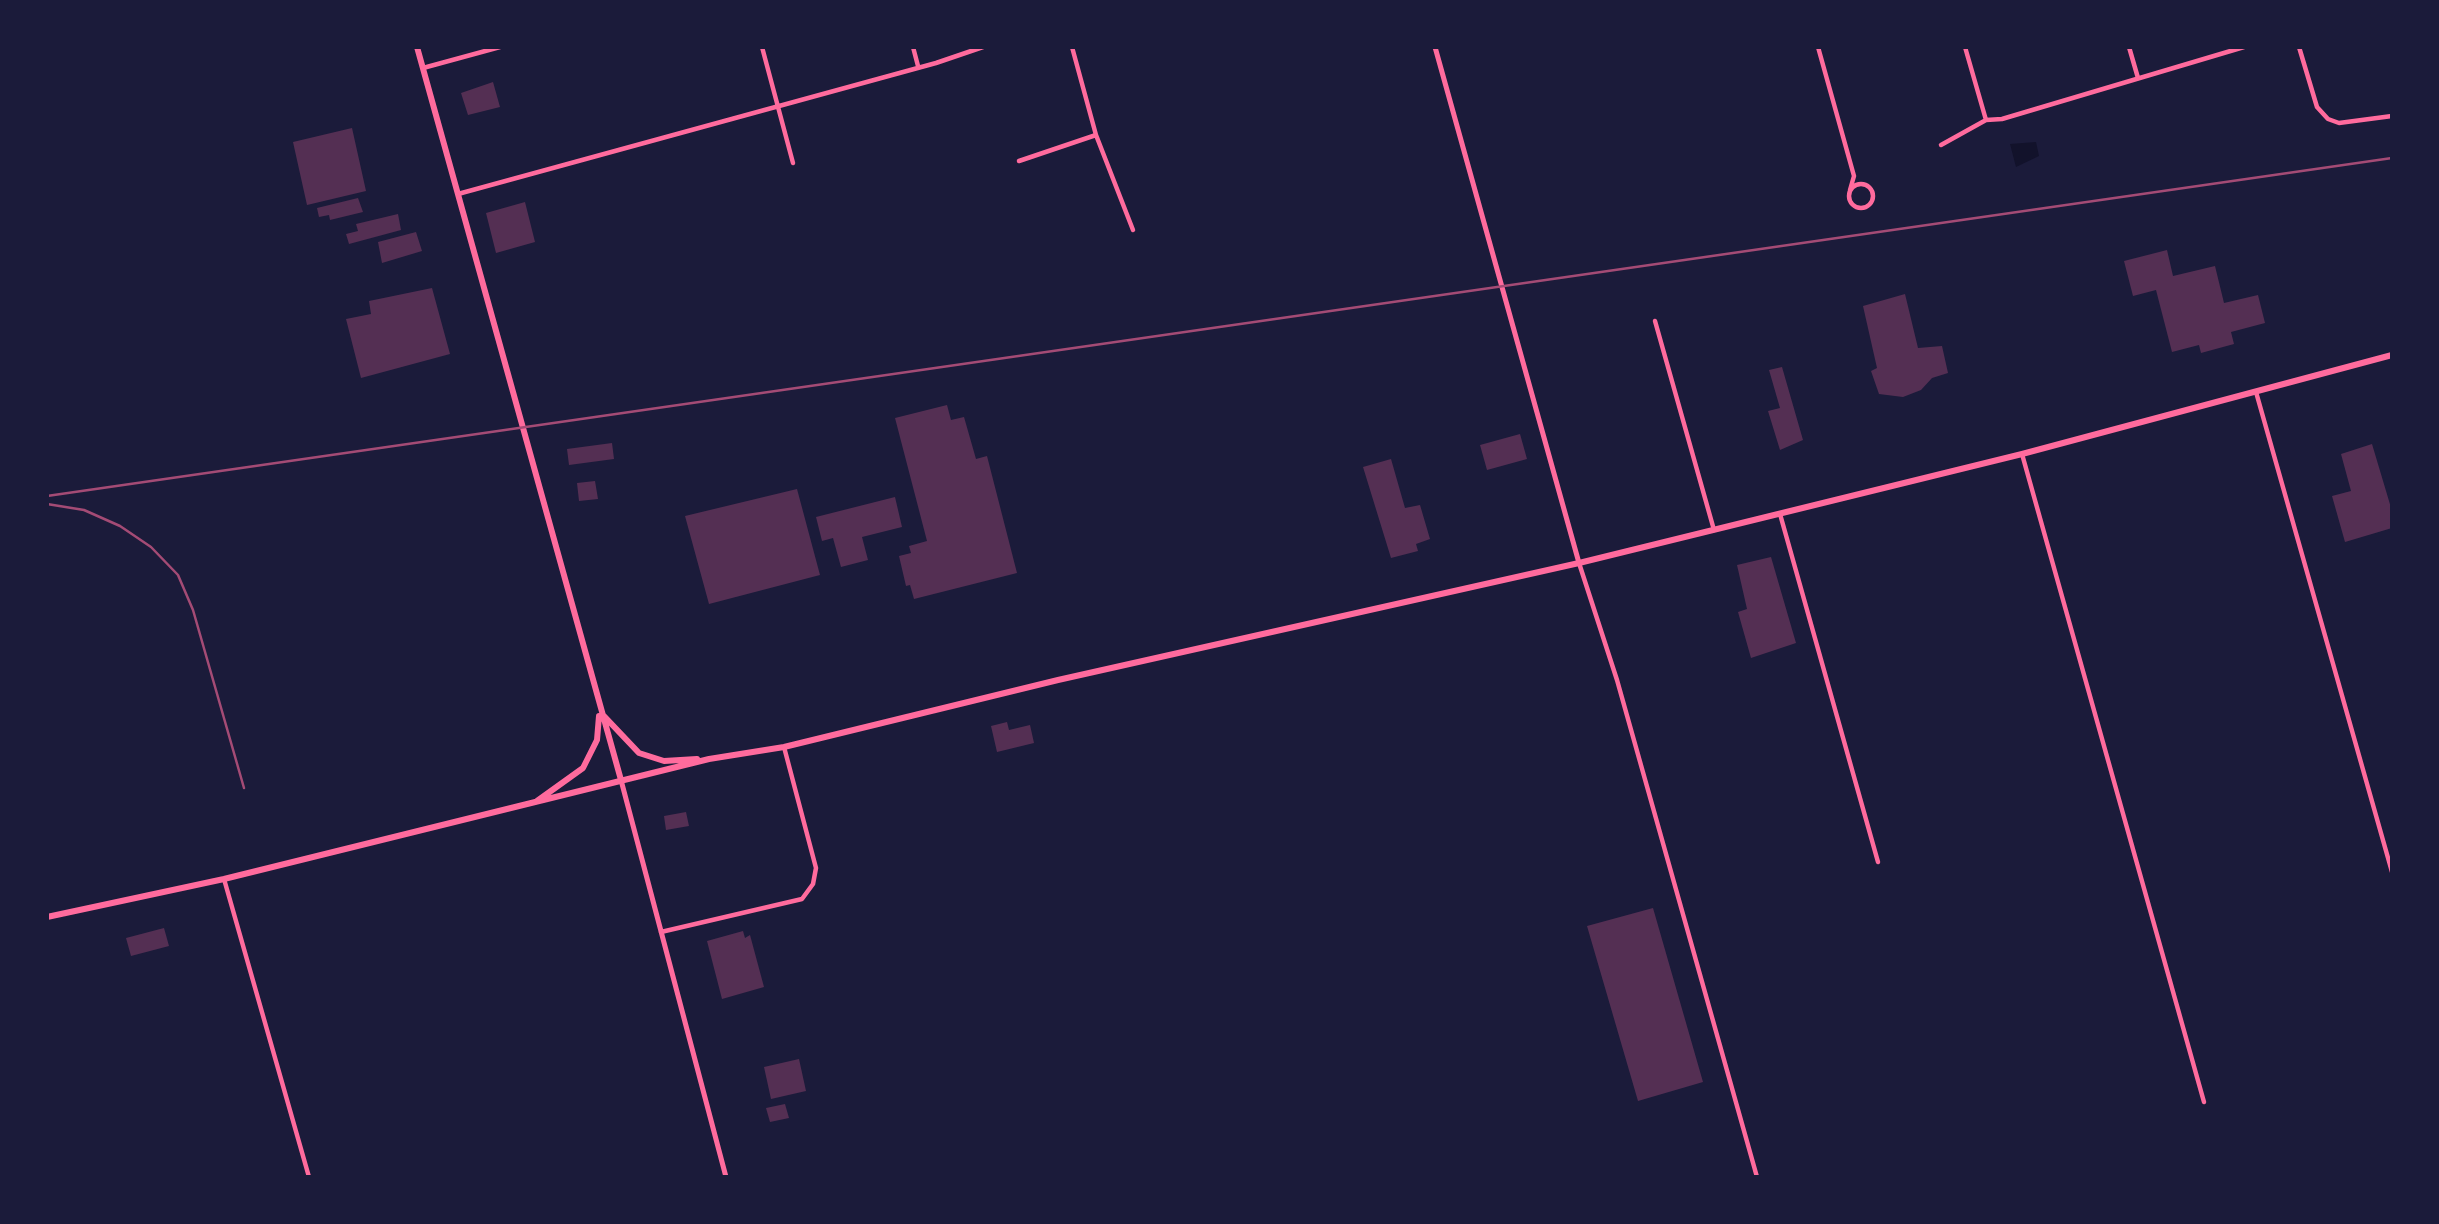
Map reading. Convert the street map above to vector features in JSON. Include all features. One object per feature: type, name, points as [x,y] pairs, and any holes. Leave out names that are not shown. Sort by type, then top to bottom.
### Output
[{"type":"main road","points":[[416,47],[621,780]]},
{"type":"main road","points":[[47,917],[224,880],[709,759],[784,747],[1058,680],[1579,563],[2022,454],[2392,355]]},
{"type":"main road","points":[[600,711],[639,753],[664,761],[709,759]]},
{"type":"main road","points":[[529,805],[583,768],[597,740],[600,711]]},
{"type":"street","points":[[423,68],[500,47]]},
{"type":"street","points":[[762,47],[793,163]]},
{"type":"street","points":[[913,47],[918,66]]},
{"type":"street","points":[[458,194],[983,47]]},
{"type":"street","points":[[1072,47],[1096,135],[1133,230]]},
{"type":"street","points":[[1435,47],[1579,563],[1618,680],[1757,1177]]},
{"type":"street","points":[[1818,47],[1853,173],[1850,202],[1855,207],[1864,208],[1872,199],[1866,186],[1853,173]]},
{"type":"street","points":[[1965,47],[1986,120]]},
{"type":"street","points":[[2129,47],[2138,78]]},
{"type":"street","points":[[1941,145],[1986,120],[2002,119],[2244,47]]},
{"type":"street","points":[[2299,47],[2317,107],[2328,120],[2339,123],[2392,116]]},
{"type":"street","points":[[1018,161],[1096,135]]},
{"type":"street","points":[[1850,190],[1857,185],[1866,186]]},
{"type":"street","points":[[1655,321],[1714,530]]},
{"type":"street","points":[[2256,392],[2392,872]]},
{"type":"street","points":[[2022,454],[2204,1102]]},
{"type":"street","points":[[1780,514],[1878,862]]},
{"type":"street","points":[[660,932],[802,899],[813,884],[816,868],[784,747]]},
{"type":"street","points":[[621,780],[726,1177]]},
{"type":"street","points":[[224,880],[309,1177]]},
{"type":"shaded area","points":[[2036,142],[2039,156],[2016,167],[2010,144]]},
{"type":"building","points":[[493,82],[500,107],[468,115],[461,93]]},
{"type":"building","points":[[352,128],[366,191],[307,205],[293,142]]},
{"type":"building","points":[[358,198],[363,212],[330,220],[329,215],[319,217],[317,208]]},
{"type":"building","points":[[525,202],[535,242],[496,253],[486,213]]},
{"type":"building","points":[[398,214],[401,230],[349,244],[346,234],[358,231],[356,224]]},
{"type":"building","points":[[416,232],[422,251],[382,263],[378,242]]},
{"type":"building","points":[[2167,250],[2173,276],[2215,266],[2224,303],[2258,295],[2265,323],[2231,332],[2234,344],[2201,353],[2199,345],[2172,352],[2156,290],[2133,296],[2124,261]]},
{"type":"building","points":[[432,288],[450,354],[361,378],[346,319],[371,314],[369,301]]},
{"type":"building","points":[[1905,294],[1918,348],[1942,346],[1948,373],[1932,378],[1921,390],[1903,397],[1879,394],[1871,371],[1877,368],[1863,306]]},
{"type":"building","points":[[1782,367],[1803,440],[1780,450],[1768,411],[1780,408],[1769,370]]},
{"type":"building","points":[[947,405],[951,420],[964,417],[976,459],[987,456],[1017,573],[914,599],[910,585],[906,586],[899,556],[911,553],[909,546],[927,541],[895,418]]},
{"type":"building","points":[[1520,434],[1527,459],[1487,470],[1480,445]]},
{"type":"building","points":[[612,443],[614,459],[569,465],[567,449]]},
{"type":"building","points":[[2372,444],[2392,511],[2392,528],[2345,542],[2332,496],[2351,491],[2341,454]]},
{"type":"building","points":[[1391,459],[1405,508],[1420,505],[1430,539],[1416,544],[1418,551],[1391,558],[1363,467]]},
{"type":"building","points":[[595,481],[598,499],[579,501],[577,483]]},
{"type":"building","points":[[797,489],[820,575],[709,604],[685,516]]},
{"type":"building","points":[[895,497],[902,527],[862,537],[868,560],[841,567],[833,538],[822,541],[816,517]]},
{"type":"building","points":[[1771,557],[1796,643],[1751,658],[1738,612],[1747,609],[1737,565]]},
{"type":"building","points":[[1007,722],[1009,730],[1030,725],[1034,743],[997,752],[991,726]]},
{"type":"building","points":[[686,812],[689,826],[666,830],[664,816]]},
{"type":"building","points":[[1653,908],[1703,1082],[1638,1101],[1587,926]]},
{"type":"building","points":[[164,928],[169,946],[131,956],[126,938]]},
{"type":"building","points":[[743,931],[745,938],[750,935],[764,987],[722,999],[707,941]]},
{"type":"building","points":[[799,1059],[806,1091],[771,1099],[764,1067]]},
{"type":"building","points":[[785,1104],[789,1118],[770,1122],[766,1108]]},
{"type":"railway","points":[[47,496],[2392,158]]},
{"type":"railway","points":[[47,504],[84,510],[120,526],[151,547],[178,575],[193,610],[244,788]]}]
